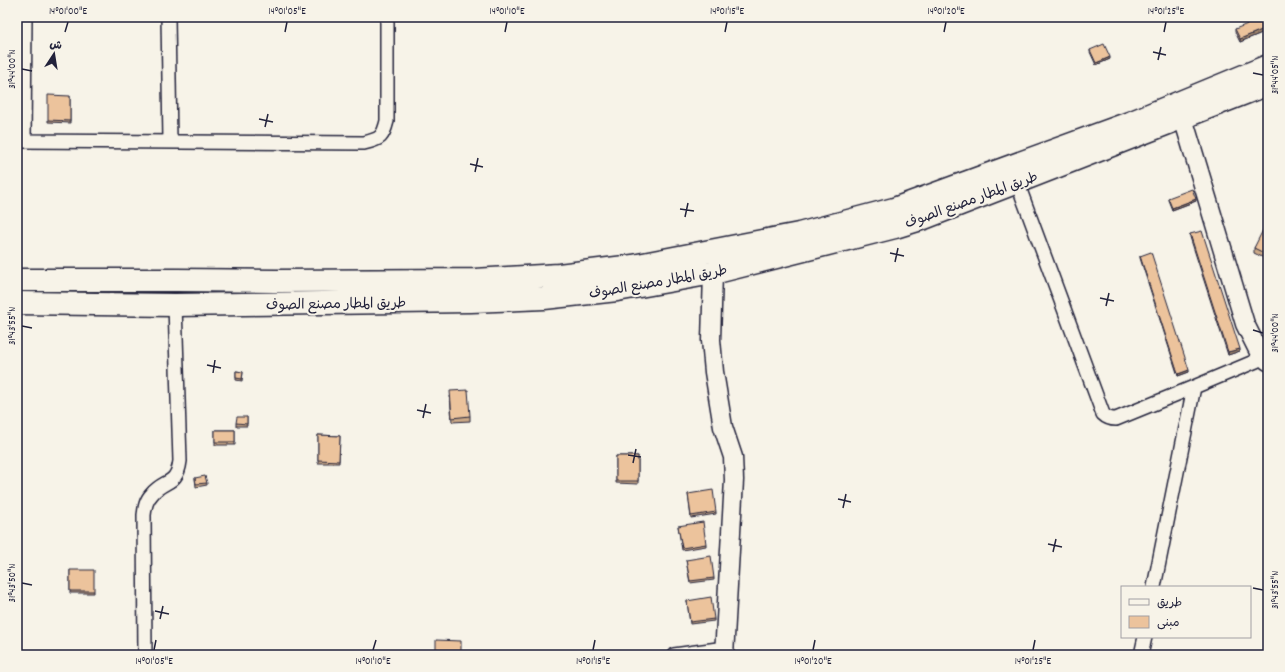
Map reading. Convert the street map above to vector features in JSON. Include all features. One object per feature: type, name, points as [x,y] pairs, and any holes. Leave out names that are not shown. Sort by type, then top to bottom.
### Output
[{"type":"highway","name":"طريق المطار مصنع الصوف","points":[[17,303],[175,304],[515,300],[617,290],[713,273],[895,227],[931,215],[1017,182],[1135,129],[1268,66]]},
{"type":"highway","name":"طريق المطار مصنع الصوف","points":[[17,280],[475,280],[559,275],[633,266],[800,234],[894,209],[1135,129],[1182,118],[1268,84]]},
{"type":"street","points":[[25,17],[20,141],[364,143],[381,137],[384,133],[387,121],[387,17]]},
{"type":"street","points":[[168,17],[170,141]]},
{"type":"street","points":[[1017,182],[1103,414],[1111,419],[1116,419],[1262,361],[1245,324],[1182,118]]},
{"type":"street","points":[[674,655],[724,652],[734,480],[733,457],[723,427],[714,372],[711,340],[713,273]]},
{"type":"street","points":[[145,655],[145,504],[152,493],[173,479],[179,469],[180,461],[175,304]]},
{"type":"street","points":[[1154,586],[1194,387]]},
{"type":"street","points":[[1141,655],[1145,638]]},
{"type":"building","points":[[1260,19],[1264,29],[1240,39],[1235,29]]},
{"type":"building","points":[[1104,44],[1110,57],[1096,63],[1090,50]]},
{"type":"building","points":[[48,95],[70,96],[70,121],[48,120]]},
{"type":"building","points":[[1192,189],[1196,199],[1172,208],[1168,198]]},
{"type":"building","points":[[1265,226],[1268,227],[1268,255],[1254,248]]},
{"type":"building","points":[[1202,231],[1240,349],[1228,352],[1190,234]]},
{"type":"building","points":[[1151,252],[1189,370],[1178,374],[1140,256]]},
{"type":"building","points":[[236,371],[243,372],[242,379],[236,378]]},
{"type":"building","points":[[468,390],[470,416],[452,418],[450,391]]},
{"type":"building","points":[[237,417],[247,417],[247,424],[236,423]]},
{"type":"building","points":[[215,430],[235,430],[235,442],[215,442]]},
{"type":"building","points":[[318,435],[340,436],[339,461],[318,460]]},
{"type":"building","points":[[616,456],[638,456],[638,481],[616,481]]},
{"type":"building","points":[[205,476],[207,483],[196,484],[195,478]]},
{"type":"building","points":[[713,490],[716,512],[691,516],[688,494]]},
{"type":"building","points":[[703,522],[706,544],[682,548],[678,526]]},
{"type":"building","points":[[711,556],[714,578],[690,581],[686,560]]},
{"type":"building","points":[[70,570],[94,570],[94,591],[70,591]]},
{"type":"building","points":[[711,597],[714,619],[690,622],[687,601]]},
{"type":"building","points":[[436,640],[461,641],[461,655],[436,655]]}]
